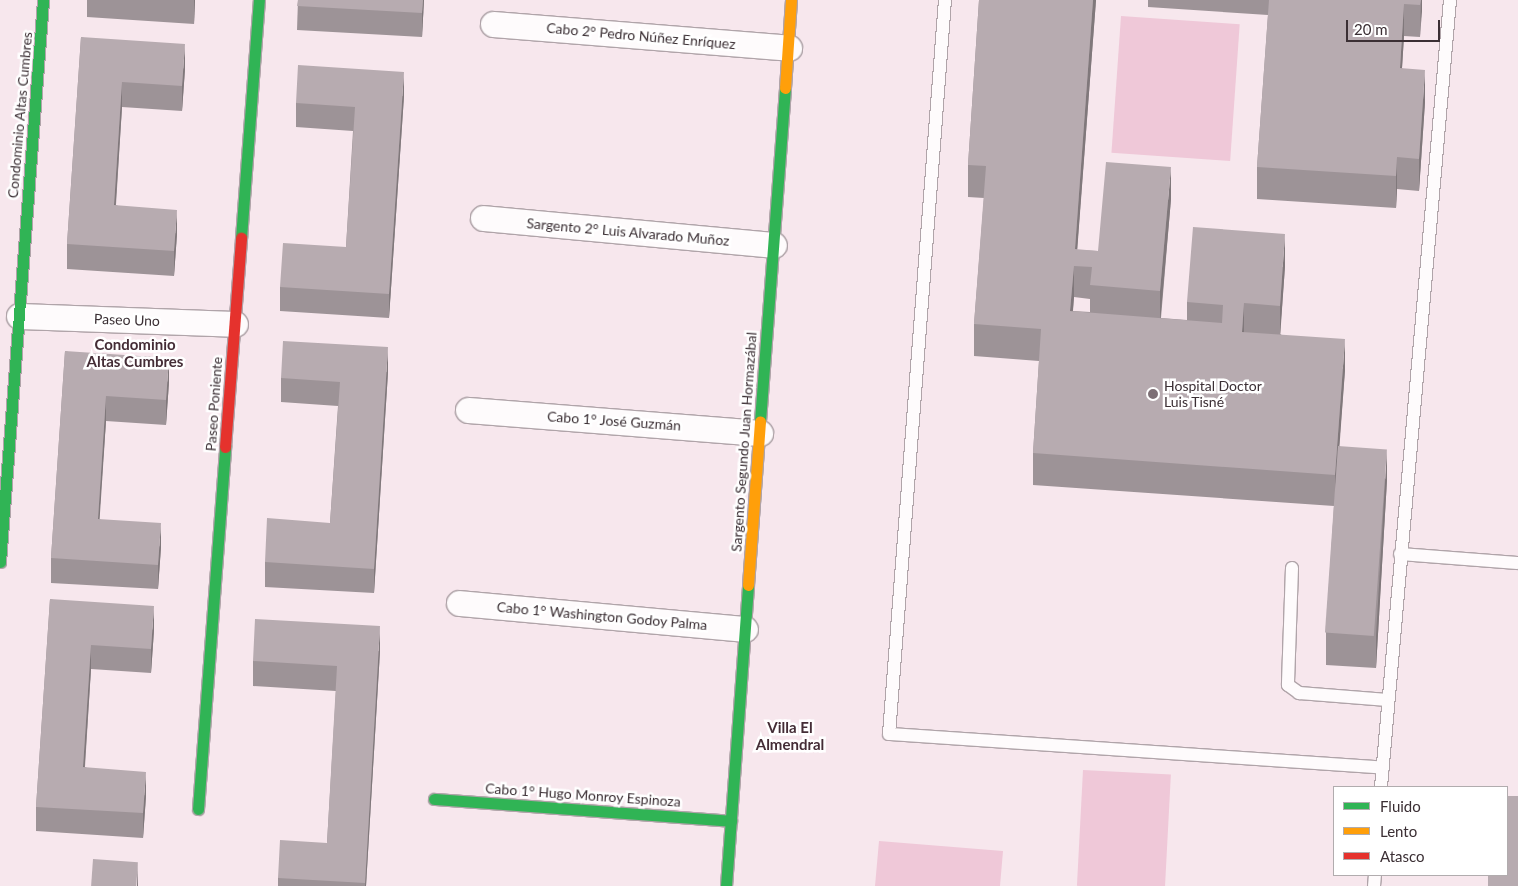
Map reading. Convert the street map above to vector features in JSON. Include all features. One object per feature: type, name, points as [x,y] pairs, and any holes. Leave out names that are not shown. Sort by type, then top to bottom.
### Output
[{"type":"street","name":"Condominio Altas Cumbres","points":[[0,562],[43,0]]},
{"type":"street","name":"Paseo Poniente","points":[[198,810],[259,0]]},
{"type":"street","name":"Sargento Segundo Juan Hormazábal","points":[[726,886],[789,48],[791,0]]},
{"type":"street","name":"Cabo 2° Pedro Núñez Enríquez","points":[[493,24],[789,48]]},
{"type":"street","name":"Sargento 2° Luis Alvarado Muñoz","points":[[483,218],[774,245]]},
{"type":"street","name":"Paseo Uno","points":[[19,316],[235,324]]},
{"type":"street","name":"Cabo 1° José Guzmán","points":[[468,410],[760,433]]},
{"type":"street","name":"Cabo 1° Washington Godoy Palma","points":[[459,603],[745,629]]},
{"type":"street","name":"Cabo 1° Hugo Monroy Espinoza","points":[[434,799],[730,821]]},
{"type":"lane","points":[[945,0],[890,734],[1382,768]]},
{"type":"lane","points":[[1381,786],[1450,0]]},
{"type":"lane","points":[[1400,554],[1518,563]]},
{"type":"lane","points":[[1292,568],[1288,685],[1299,693],[1388,700]]},
{"type":"shaded area","points":[[1121,16],[1240,24],[1230,161],[1111,153]]},
{"type":"shaded area","points":[[1083,770],[1171,775],[1165,886],[1077,886]]},
{"type":"shaded area","points":[[879,841],[1003,851],[1000,886],[875,886]]},
{"type":"building","points":[[298,0],[423,0],[422,13],[297,6]]},
{"type":"building","points":[[979,0],[1093,0],[1075,249],[1098,251],[1106,162],[1171,167],[1160,291],[1090,285],[1092,267],[1074,266],[1070,311],[1222,323],[1223,305],[1187,302],[1193,227],[1285,234],[1280,306],[1244,303],[1242,332],[1345,339],[1335,475],[1033,453],[1041,329],[974,324],[986,166],[968,165]]},
{"type":"building","points":[[1269,0],[1421,0],[1420,5],[1404,4],[1400,68],[1425,70],[1419,159],[1397,157],[1396,176],[1257,167]]},
{"type":"building","points":[[81,37],[185,44],[182,86],[122,82],[114,205],[177,210],[174,251],[67,244]]},
{"type":"building","points":[[298,65],[404,72],[389,294],[280,287],[283,243],[346,247],[355,107],[296,103]]},
{"type":"building","points":[[283,341],[388,347],[374,569],[265,562],[267,518],[330,523],[340,382],[281,378]]},
{"type":"building","points":[[65,351],[169,358],[166,400],[106,396],[98,519],[161,523],[158,565],[51,558]]},
{"type":"building","points":[[1338,446],[1387,449],[1374,636],[1325,633]]},
{"type":"building","points":[[50,599],[154,606],[151,649],[91,645],[83,767],[146,772],[143,813],[36,807]]},
{"type":"building","points":[[255,619],[380,626],[365,883],[278,878],[280,840],[327,843],[337,666],[253,661]]},
{"type":"building","points":[[1508,796],[1518,796],[1518,886],[1488,886],[1488,876],[1508,876]]},
{"type":"building","points":[[93,859],[138,862],[136,886],[91,886]]},
{"type":"traffic: fast","points":[[0,562],[43,0]]},
{"type":"traffic: fast","points":[[241,238],[259,0]]},
{"type":"traffic: fast","points":[[760,421],[785,88]]},
{"type":"traffic: fast","points":[[198,809],[225,447]]},
{"type":"traffic: fast","points":[[726,886],[748,585]]},
{"type":"traffic: fast","points":[[434,799],[731,821]]},
{"type":"traffic: slow","points":[[785,88],[791,0]]},
{"type":"traffic: slow","points":[[748,585],[760,421]]},
{"type":"traffic: jam","points":[[225,447],[241,238]]},
{"type":"place","name":"Hospital Doctor Luis Tisné","points":[[1153,394]]},
{"type":"district","name":"Condominio Altas Cumbres","points":[[135,352]]},
{"type":"district","name":"Villa El Almendral","points":[[790,736]]}]
